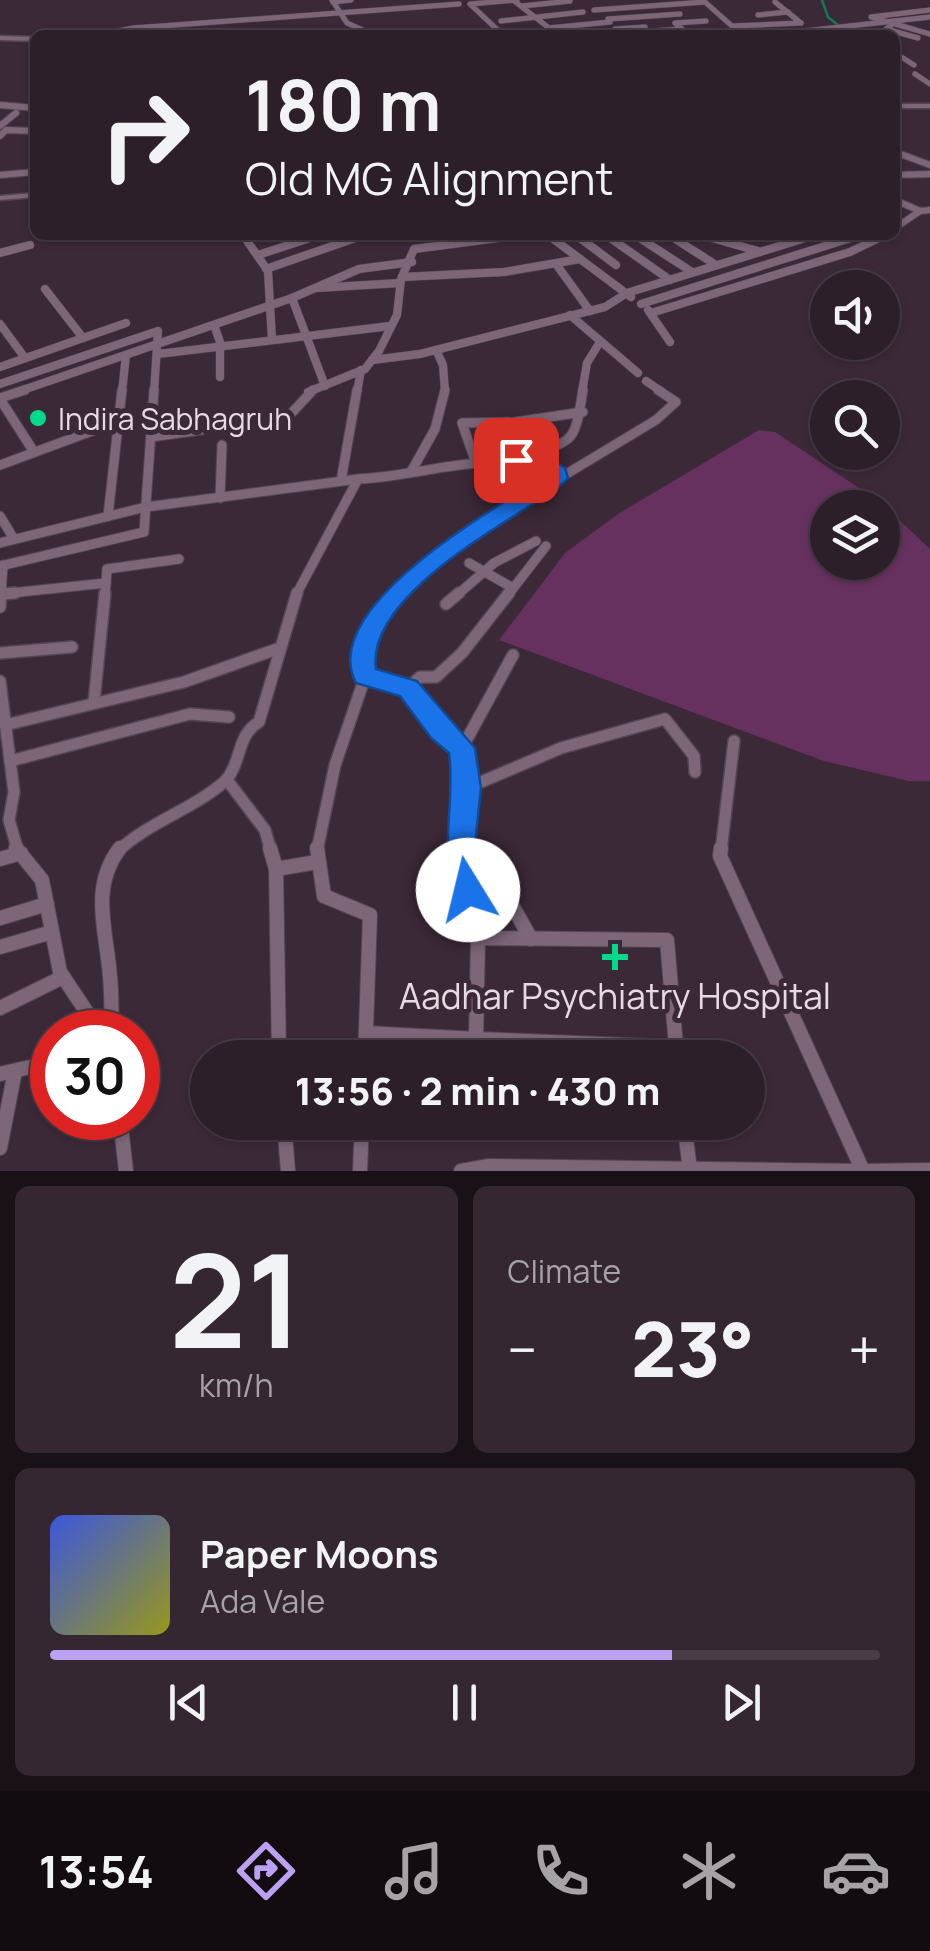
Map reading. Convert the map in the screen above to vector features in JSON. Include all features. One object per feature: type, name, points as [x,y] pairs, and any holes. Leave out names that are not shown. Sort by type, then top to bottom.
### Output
[{"type":"street","points":[[351,0],[332,1],[340,14],[366,30]]},
{"type":"street","points":[[554,1],[562,8]]},
{"type":"street","points":[[123,30],[456,2],[570,2]]},
{"type":"street","points":[[468,2],[498,30]]},
{"type":"street","points":[[517,2],[552,30]]},
{"type":"street","points":[[594,10],[705,2],[737,30]]},
{"type":"street","points":[[775,2],[810,30],[894,23],[930,14]]},
{"type":"street","points":[[588,4],[616,30]]},
{"type":"street","points":[[919,6],[930,14]]},
{"type":"street","points":[[501,20],[581,9],[528,12]]},
{"type":"street","points":[[758,14],[788,12]]},
{"type":"street","points":[[549,28],[680,14]]},
{"type":"street","points":[[930,14],[871,17],[930,30]]},
{"type":"street","points":[[610,22],[616,15]]},
{"type":"street","points":[[669,18],[722,15]]},
{"type":"street","points":[[682,30],[675,23],[706,20]]},
{"type":"street","points":[[909,20],[930,30]]},
{"type":"street","points":[[610,22],[644,25]]},
{"type":"street","points":[[870,22],[876,25]]},
{"type":"street","points":[[733,26],[801,23]]},
{"type":"street","points":[[890,30],[886,29],[894,23]]},
{"type":"street","points":[[861,27],[865,30]]},
{"type":"street","points":[[900,33],[918,38]]},
{"type":"street","points":[[0,39],[30,40]]},
{"type":"street","points":[[900,56],[914,65]]},
{"type":"street","points":[[915,74],[930,84]]},
{"type":"street","points":[[0,105],[30,108]]},
{"type":"street","points":[[900,105],[927,105]]},
{"type":"street","points":[[1,130],[16,113]]},
{"type":"street","points":[[22,130],[30,124]]},
{"type":"street","points":[[1,130],[30,131]]},
{"type":"street","points":[[900,156],[928,165]]},
{"type":"street","points":[[900,164],[928,165]]},
{"type":"street","points":[[0,176],[30,173]]},
{"type":"street","points":[[900,175],[930,174]]},
{"type":"street","points":[[0,198],[30,195]]},
{"type":"street","points":[[900,202],[920,211],[930,210]]},
{"type":"street","points":[[900,209],[911,208]]},
{"type":"street","points":[[900,225],[920,211]]},
{"type":"street","points":[[249,240],[266,268],[272,340]]},
{"type":"street","points":[[258,255],[304,240]]},
{"type":"street","points":[[266,268],[349,240]]},
{"type":"street","points":[[151,438],[287,418],[309,392],[361,370],[372,360],[397,315],[401,280],[412,262],[414,248],[480,240]]},
{"type":"street","points":[[555,240],[641,304],[668,333],[670,342]]},
{"type":"street","points":[[583,240],[616,265]]},
{"type":"street","points":[[613,240],[670,280]]},
{"type":"street","points":[[643,240],[692,272]]},
{"type":"street","points":[[676,240],[716,265]]},
{"type":"street","points":[[710,240],[738,258]]},
{"type":"street","points":[[740,240],[758,251]]},
{"type":"street","points":[[372,360],[436,350],[590,311],[618,302],[627,293],[794,240]]},
{"type":"street","points":[[812,240],[836,256]]},
{"type":"street","points":[[641,304],[845,240]]},
{"type":"street","points":[[651,313],[836,256],[873,240]]},
{"type":"street","points":[[713,242],[744,243]]},
{"type":"street","points":[[0,253],[30,245]]},
{"type":"street","points":[[312,288],[504,272],[580,259]]},
{"type":"street","points":[[158,348],[359,270],[412,262]]},
{"type":"street","points":[[556,264],[590,311]]},
{"type":"street","points":[[44,289],[83,338]]},
{"type":"street","points":[[292,298],[325,386]]},
{"type":"street","points":[[366,1040],[370,915],[324,896],[317,884],[317,862],[337,754],[364,676],[363,642],[388,602],[467,536],[656,420],[676,402],[570,314]]},
{"type":"street","points":[[0,324],[24,358]]},
{"type":"street","points":[[0,367],[126,324]]},
{"type":"street","points":[[214,324],[220,346],[220,377]]},
{"type":"street","points":[[34,452],[0,399],[126,355],[158,348],[220,346],[390,326]]},
{"type":"street","points":[[0,384],[158,331],[144,532],[2,565],[0,608]]},
{"type":"street","points":[[516,460],[570,441],[583,412],[587,364],[600,342]]},
{"type":"street","points":[[411,472],[439,417],[446,387],[445,364],[436,350]]},
{"type":"street","points":[[108,516],[126,355]]},
{"type":"street","points":[[341,481],[361,370]]},
{"type":"street","points":[[475,460],[462,423],[515,422],[583,412]]},
{"type":"street","points":[[0,465],[118,421]]},
{"type":"street","points":[[220,498],[222,445]]},
{"type":"street","points":[[0,543],[146,507],[475,460],[543,462],[558,472],[558,478]]},
{"type":"street","points":[[113,1010],[100,921],[106,870],[118,850],[141,830],[227,780],[247,728],[259,722],[290,604],[358,479]]},
{"type":"street","points":[[0,516],[14,540]]},
{"type":"street","points":[[408,688],[420,678],[436,677],[449,665],[514,588],[541,544],[484,572],[446,604]]},
{"type":"street","points":[[94,702],[107,570],[179,558]]},
{"type":"street","points":[[468,563],[514,588]]},
{"type":"street","points":[[1,594],[106,582]]},
{"type":"street","points":[[0,653],[72,647]]},
{"type":"street","points":[[4,729],[94,702],[184,682],[277,649]]},
{"type":"street","points":[[513,655],[462,748],[468,788],[460,844],[468,890],[496,895],[521,915],[530,938]]},
{"type":"street","points":[[364,676],[408,688],[440,730],[462,748]]},
{"type":"street","points":[[0,682],[14,792],[9,820],[13,844],[42,880],[63,977],[85,1010]]},
{"type":"street","points":[[10,761],[190,714],[229,717]]},
{"type":"street","points":[[468,788],[561,748],[665,719],[694,756],[695,772]]},
{"type":"street","points":[[734,741],[720,856],[862,1171]]},
{"type":"street","points":[[227,780],[265,830],[276,869],[274,952],[278,1040]]},
{"type":"street","points":[[0,859],[21,853]]},
{"type":"street","points":[[276,869],[317,862]]},
{"type":"street","points":[[0,918],[47,904]]},
{"type":"street","points":[[0,947],[52,932]]},
{"type":"street","points":[[476,1039],[478,938],[530,938],[667,940],[676,1040]]},
{"type":"street","points":[[0,1008],[63,977]]},
{"type":"street","points":[[366,1033],[491,1040]]},
{"type":"street","points":[[0,1148],[7,1072]]},
{"type":"street","points":[[122,1140],[126,1171]]},
{"type":"street","points":[[285,1140],[288,1171]]},
{"type":"street","points":[[360,1171],[361,1140]]},
{"type":"street","points":[[686,1140],[690,1170]]},
{"type":"street","points":[[461,1171],[489,1166],[930,1170]]},
{"type":"shaded area","points":[[759,430],[775,432],[810,455],[810,470],[832,470],[862,490],[810,490],[810,580],[900,580],[900,521],[930,549],[930,781],[909,781],[824,761],[499,640],[565,553],[618,514]]},
{"type":"waterway","points":[[822,0],[828,17],[844,30]]},
{"type":"place","name":"Indira Sabhagruh","points":[[38,418]]},
{"type":"place","name":"Aadhar Psychiatry Hospital","points":[[615,957]]},
{"type":"route","points":[[468,890],[460,844],[468,788],[462,748],[440,730],[423,702],[408,688],[389,679],[364,676],[361,651],[374,622],[406,586],[467,536],[558,478],[558,472],[543,462],[516,460]]}]
